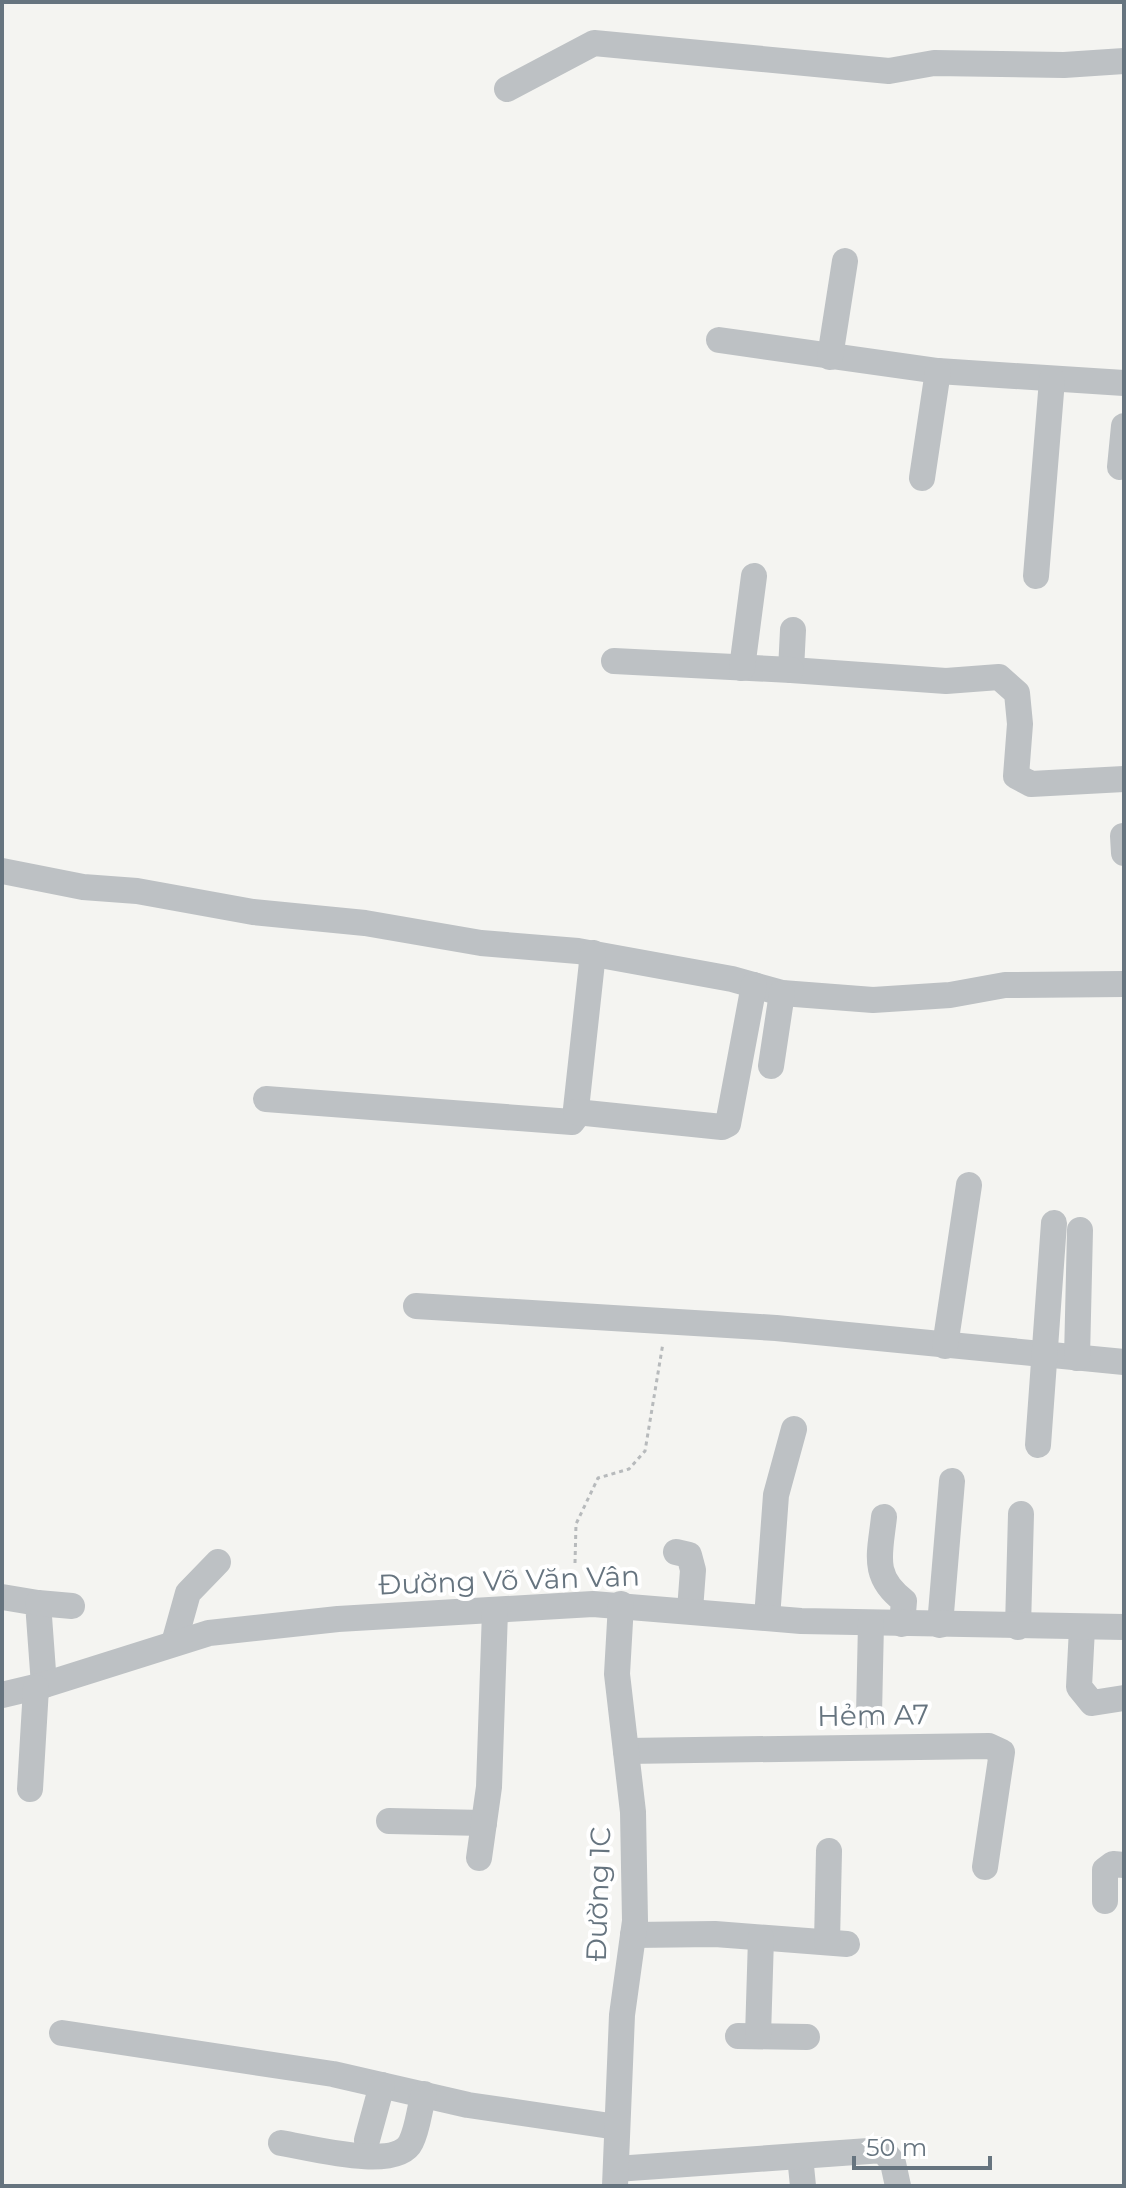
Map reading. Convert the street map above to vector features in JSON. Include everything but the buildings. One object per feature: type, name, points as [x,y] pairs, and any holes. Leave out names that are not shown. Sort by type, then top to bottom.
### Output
[{"type":"street","points":[[507,89],[594,43],[889,71],[934,63],[1064,65],[1124,61]]},
{"type":"street","points":[[830,357],[845,261]]},
{"type":"street","points":[[719,340],[938,371],[1124,383]]},
{"type":"street","points":[[922,478],[938,371]]},
{"type":"street","points":[[1036,576],[1052,380]]},
{"type":"street","points":[[1120,467],[1124,426]]},
{"type":"street","points":[[742,668],[754,576]]},
{"type":"street","points":[[791,670],[793,630]]},
{"type":"street","points":[[614,661],[946,681],[999,677],[1017,693],[1020,724],[1016,776],[1031,784],[1124,779]]},
{"type":"street","points":[[1123,836],[1124,853]]},
{"type":"street","points":[[2,871],[83,887],[137,891],[253,912],[365,923],[481,943],[593,953],[782,993],[873,1000],[950,995],[1005,985],[1124,984]]},
{"type":"street","points":[[266,1099],[572,1122],[576,1112],[593,953]]},
{"type":"street","points":[[576,1112],[722,1127],[728,1124],[732,1119],[754,985]]},
{"type":"street","points":[[771,1066],[782,993]]},
{"type":"street","points":[[945,1346],[969,1185]]},
{"type":"street","points":[[1038,1445],[1054,1223]]},
{"type":"street","points":[[1077,1358],[1080,1230]]},
{"type":"street","points":[[416,1306],[776,1328],[1124,1362]]},
{"type":"street","points":[[767,1618],[776,1495],[794,1429]]},
{"type":"street","points":[[940,1625],[952,1481]]},
{"type":"street","points":[[1018,1627],[1021,1514]]},
{"type":"street","points":[[884,1517],[879,1570],[892,1592],[904,1601],[902,1624]]},
{"type":"street","points":[[676,1552],[689,1555],[693,1570],[690,1610]]},
{"type":"street","points":[[174,1643],[188,1593],[218,1562]]},
{"type":"street","points":[[2,1597],[72,1606]]},
{"type":"street","points":[[30,1789],[40,1686],[38,1603]]},
{"type":"street","name":"Đường Võ Văn Vân","points":[[2,1695],[209,1633],[338,1619],[621,1604],[767,1618],[871,1623],[1124,1627]]},
{"type":"street","name":"Đường 1C","points":[[615,2178],[622,2015],[633,1935],[633,1812],[617,1674],[621,1604]]},
{"type":"street","points":[[479,1858],[493,1731],[495,1611]]},
{"type":"street","points":[[869,1715],[871,1623]]},
{"type":"street","points":[[1082,1628],[1079,1687],[1092,1703],[1124,1698]]},
{"type":"street","name":"Hẻm A7","points":[[626,1751],[989,1746],[1002,1752],[985,1867]]},
{"type":"street","points":[[389,1821],[484,1823]]},
{"type":"street","points":[[633,1935],[715,1934],[837,1943],[829,1851]]},
{"type":"street","points":[[1105,1901],[1105,1870],[1113,1864],[1124,1865]]},
{"type":"street","points":[[761,1938],[748,2036],[807,2037]]},
{"type":"street","points":[[62,2033],[333,2074],[468,2105],[617,2127]]},
{"type":"street","points":[[367,2140],[382,2085]]},
{"type":"street","points":[[281,2143],[380,2159],[399,2154],[410,2145],[424,2094]]},
{"type":"street","points":[[615,2178],[800,2156],[883,2150],[893,2163],[898,2186]]},
{"type":"street","points":[[800,2156],[803,2186]]},
{"type":"path","points":[[575,1563],[576,1524],[598,1478],[629,1469],[645,1451],[663,1351],[664,1323]]}]
